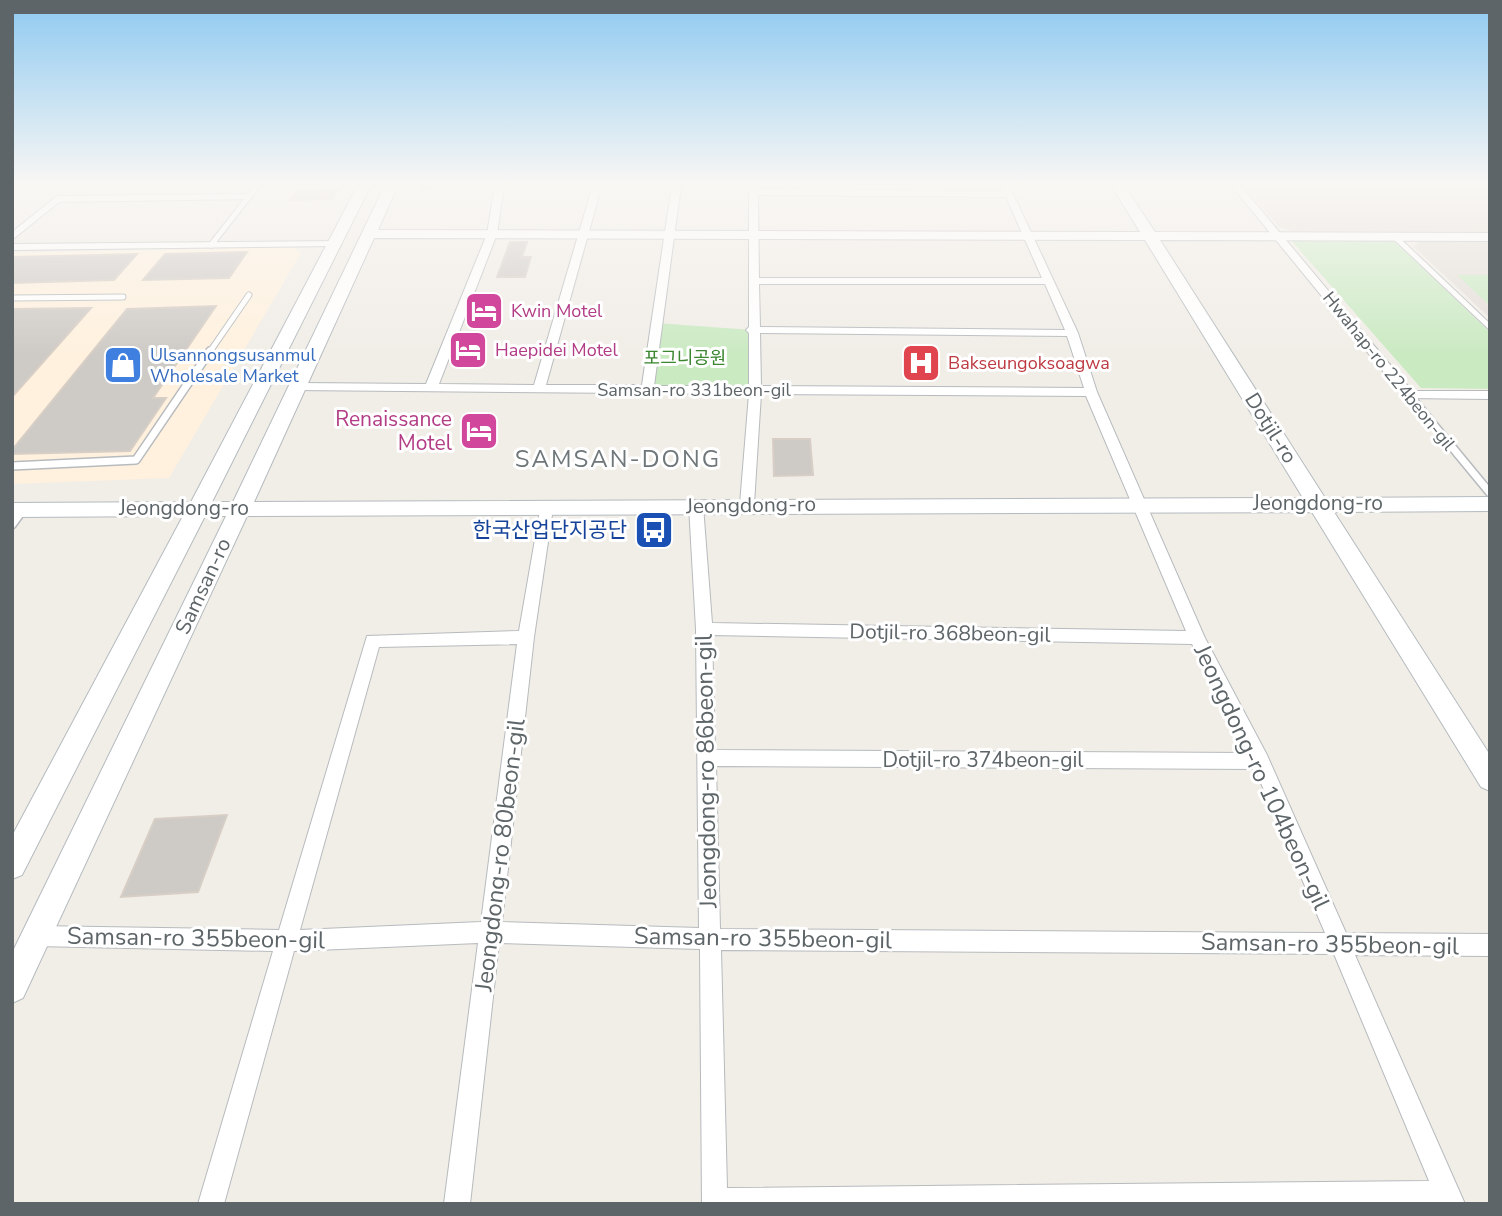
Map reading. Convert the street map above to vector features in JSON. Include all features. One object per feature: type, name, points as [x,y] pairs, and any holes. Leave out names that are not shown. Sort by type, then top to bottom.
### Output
[{"type":"main road","name":"Samsan-ro","points":[[12,987],[366,242]]},
{"type":"main road","name":"Dotjil-ro","points":[[1154,242],[1490,779]]},
{"type":"main road","name":"Samsan-ro","points":[[14,860],[336,243]]},
{"type":"main road","name":"Jeongdong-ro","points":[[16,515],[199,507],[1490,504]]},
{"type":"street","points":[[431,388],[489,242]]},
{"type":"street","points":[[539,389],[581,242]]},
{"type":"street","points":[[647,390],[667,242]]},
{"type":"street","points":[[747,505],[755,390],[751,242]]},
{"type":"street","name":"Jeongdong-ro 104beon-gil","points":[[1030,242],[1072,333],[1091,392],[1197,638],[1261,761],[1450,1198]]},
{"type":"street","name":"Hwahap-ro 224beon-gil","points":[[1284,242],[1409,395]]},
{"type":"street","points":[[12,247],[336,243]]},
{"type":"street","points":[[753,281],[1048,281]]},
{"type":"street","points":[[752,330],[1072,333]]},
{"type":"street","name":"Samsan-ro 331beon-gil","points":[[298,387],[1091,392]]},
{"type":"street","points":[[1409,395],[1490,395]]},
{"type":"street","name":"Jeongdong-ro 86beon-gil","points":[[696,506],[704,629],[715,1202]]},
{"type":"street","name":"Jeongdong-ro 80beon-gil","points":[[457,1204],[526,637],[546,508]]},
{"type":"street","name":"Dotjil-ro 368beon-gil","points":[[704,629],[1197,638]]},
{"type":"street","points":[[211,1204],[373,641],[526,637]]},
{"type":"street","name":"Dotjil-ro 374beon-gil","points":[[705,758],[1261,761]]},
{"type":"street","name":"Samsan-ro 355beon-gil","points":[[36,936],[287,941],[491,932],[709,939],[1490,945]]},
{"type":"street","points":[[715,1202],[1450,1198]]},
{"type":"lane","points":[[211,245],[214,242]]},
{"type":"lane","points":[[1400,242],[1490,327]]},
{"type":"lane","points":[[12,466],[136,460],[249,295]]},
{"type":"lane","points":[[12,298],[123,297]]},
{"type":"lane","name":"Hwahap-ro 224beon-gil","points":[[1409,395],[1490,493]]},
{"type":"shaded area","points":[[1418,242],[1490,242],[1490,318],[1414,247]]},
{"type":"shaded area","name":"Ulsannongsusanmul Wholesale Market","points":[[294,247],[301,253],[169,478],[12,484],[12,253]]},
{"type":"green space","points":[[1292,242],[1395,242],[1490,332],[1490,389],[1421,388]]},
{"type":"green space","points":[[1457,275],[1490,275],[1490,306]]},
{"type":"green space","name":"포그니공원","points":[[656,323],[752,330],[755,390],[647,390]]},
{"type":"building","points":[[510,242],[527,242],[522,257],[531,257],[525,277],[497,277]]},
{"type":"building","points":[[247,252],[229,278],[143,280],[165,254]]},
{"type":"building","points":[[137,254],[114,280],[12,283],[12,257]]},
{"type":"building","points":[[216,306],[153,398],[166,398],[130,451],[12,454],[12,450],[127,309]]},
{"type":"building","points":[[91,308],[12,397],[12,309]]},
{"type":"building","points":[[773,439],[810,439],[813,475],[774,476]]},
{"type":"building","points":[[227,815],[198,892],[121,897],[155,819]]},
{"type":"place","name":"Kwin Motel","points":[[484,311]]},
{"type":"place","name":"Haepidei Motel","points":[[468,350]]},
{"type":"place","name":"Bakseungoksoagwa","points":[[921,363]]},
{"type":"place","name":"Ulsannongsusanmul Wholesale Market","points":[[123,365]]},
{"type":"place","name":"Renaissance Motel","points":[[479,431]]},
{"type":"place","name":"한국산업단지공단","points":[[654,530]]},
{"type":"district","name":"SAMSAN-DONG","points":[[618,459]]}]
